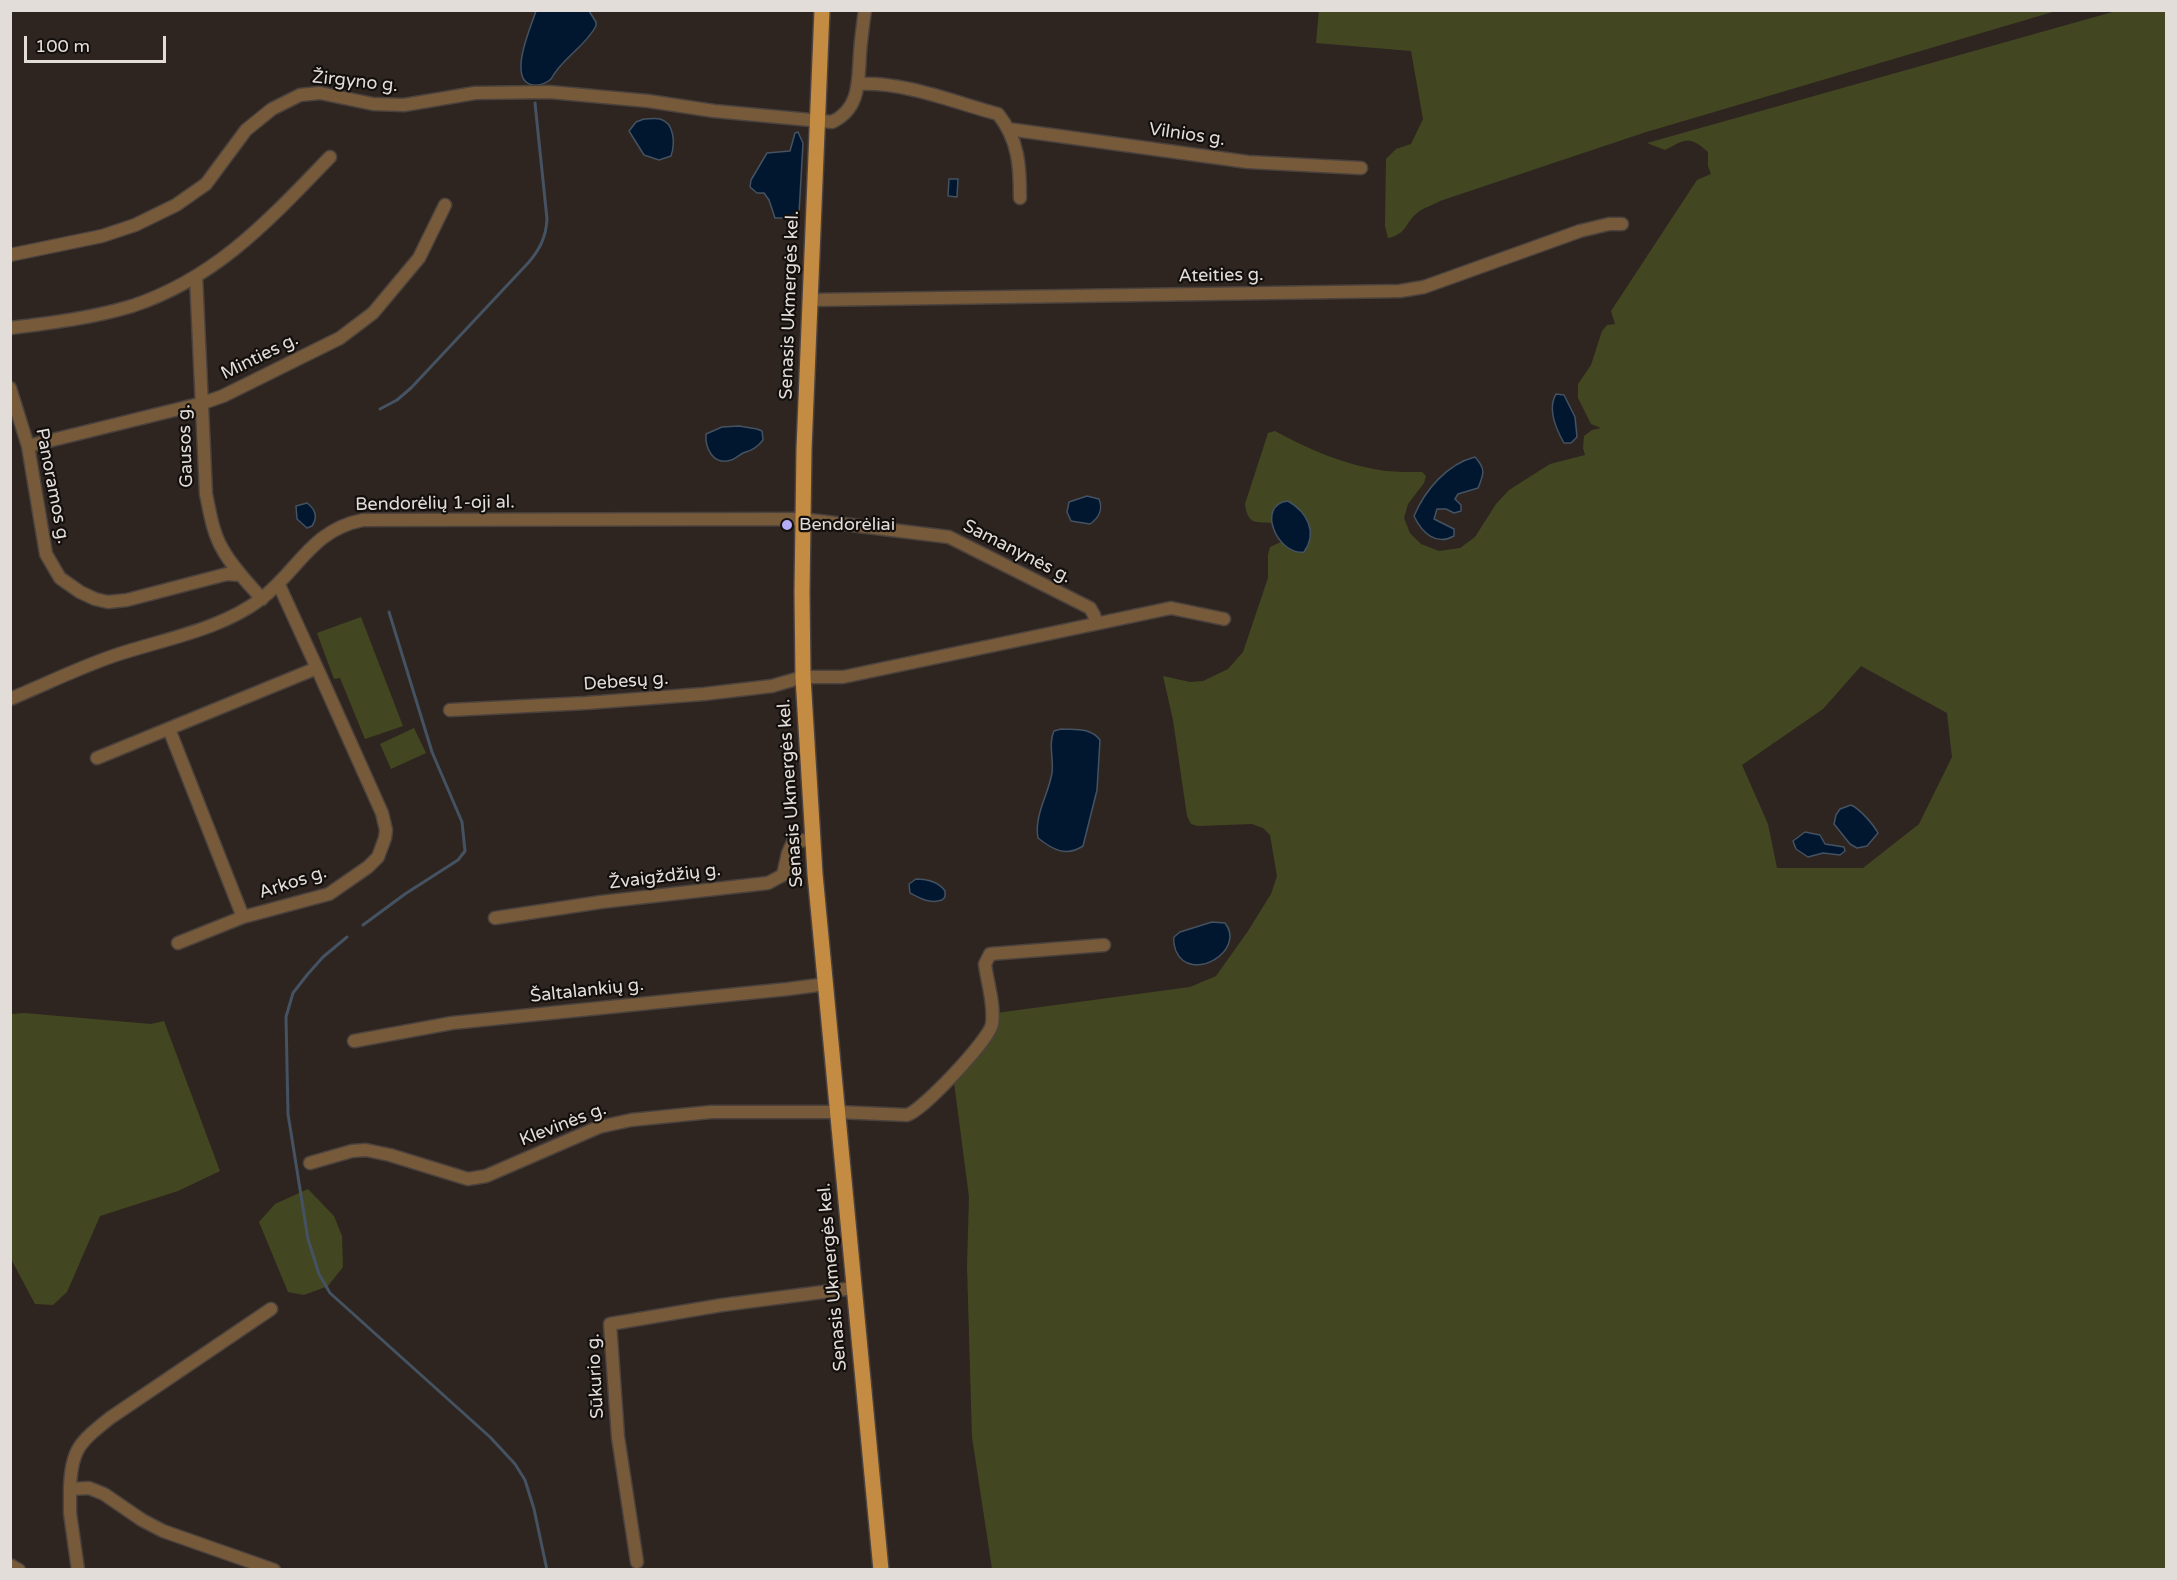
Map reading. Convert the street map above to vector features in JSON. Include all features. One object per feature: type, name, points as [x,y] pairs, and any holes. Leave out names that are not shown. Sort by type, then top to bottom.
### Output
[{"type":"main road","name":"Senasis Ukmergės kel.","points":[[822,10],[802,519],[803,677],[813,839],[881,1569]]},
{"type":"street","points":[[865,10],[859,84],[881,83],[998,114],[1015,141],[1020,198]]},
{"type":"street","name":"Žirgyno g.","points":[[10,255],[102,236],[135,225],[176,205],[206,184],[246,130],[272,109],[300,95],[320,93],[373,104],[404,105],[475,93],[549,92],[648,101],[714,111],[818,120],[826,123],[841,117],[851,107],[859,84]]},
{"type":"street","name":"Vilnios g.","points":[[1008,129],[1248,162],[1361,168]]},
{"type":"street","points":[[10,328],[69,320],[134,305],[196,276],[223,259],[256,233],[330,157]]},
{"type":"street","name":"Minties g.","points":[[28,446],[203,403],[223,396],[340,338],[373,313],[418,258],[446,205]]},
{"type":"street","name":"Ateities g.","points":[[810,300],[1400,291],[1424,287],[1580,231],[1609,224],[1622,224]]},
{"type":"street","name":"Gausos g.","points":[[196,276],[206,494],[221,548],[240,575],[262,598]]},
{"type":"street","name":"Panoramos g.","points":[[10,388],[28,446],[46,554],[60,578],[80,592],[108,602],[127,600],[227,574],[240,575]]},
{"type":"street","name":"Bendorėlių 1-oji al.","points":[[10,699],[114,656],[227,619],[250,608],[279,585],[324,536],[349,523],[363,520],[802,519]]},
{"type":"street","name":"Samanynės g.","points":[[802,519],[949,537],[1090,608],[1096,623]]},
{"type":"street","name":"Arkos g.","points":[[169,729],[243,917],[329,894],[368,867],[383,849],[386,830],[382,813],[279,585]]},
{"type":"street","points":[[803,677],[843,677],[1171,608],[1224,619]]},
{"type":"street","points":[[97,758],[317,668]]},
{"type":"street","name":"Debesų g.","points":[[450,710],[704,694],[772,686],[803,677]]},
{"type":"street","name":"Žvaigždžių g.","points":[[495,918],[601,902],[768,883],[783,875],[793,842],[813,839]]},
{"type":"street","points":[[178,944],[243,917]]},
{"type":"street","name":"Klevinės g.","points":[[310,1163],[352,1150],[366,1150],[468,1179],[476,1179],[600,1127],[631,1120],[711,1112],[837,1112],[907,1115],[917,1111],[941,1088],[985,1039],[992,1026],[985,964],[990,954],[1104,945]]},
{"type":"street","name":"Šaltalankių g.","points":[[354,1041],[452,1023],[826,984]]},
{"type":"street","name":"Sūkurio g.","points":[[638,1562],[618,1437],[610,1324],[722,1305],[854,1288]]},
{"type":"street","points":[[78,1569],[70,1513],[70,1466],[78,1447],[87,1436],[110,1418],[271,1309]]},
{"type":"street","points":[[70,1489],[89,1488],[104,1494],[142,1520],[163,1531],[274,1569]]},
{"type":"street","points":[[10,1565],[19,1569]]},
{"type":"green space","points":[[1319,10],[2056,11],[1643,133],[1440,201],[1419,211],[1399,234],[1388,238],[1385,226],[1386,159],[1396,149],[1411,144],[1423,119],[1411,51],[1316,43]]},
{"type":"green space","points":[[2116,11],[2166,11],[2166,1569],[992,1569],[972,1437],[967,1266],[969,1197],[954,1082],[996,1013],[1190,987],[1216,976],[1271,894],[1277,876],[1270,835],[1263,828],[1252,824],[1198,826],[1191,824],[1187,816],[1173,720],[1163,676],[1190,682],[1203,681],[1228,669],[1243,652],[1268,578],[1270,547],[1281,542],[1285,546],[1272,517],[1273,523],[1261,523],[1250,519],[1246,511],[1245,504],[1268,433],[1275,431],[1315,450],[1356,465],[1385,471],[1422,472],[1426,476],[1424,483],[1408,504],[1404,518],[1410,533],[1421,544],[1439,551],[1460,548],[1475,537],[1496,504],[1509,490],[1550,464],[1585,455],[1584,436],[1592,430],[1601,428],[1591,424],[1578,398],[1578,384],[1591,365],[1602,331],[1607,325],[1615,324],[1611,311],[1697,180],[1711,174],[1708,166],[1708,152],[1692,141],[1683,141],[1665,150],[1647,143]],"holes":[[[1861,666],[1947,713],[1952,757],[1919,824],[1863,868],[1777,868],[1768,824],[1742,765],[1823,709]]]},
{"type":"green space","points":[[361,617],[403,726],[365,739],[340,678],[334,679],[317,633]]},
{"type":"green space","points":[[414,728],[426,753],[391,769],[380,744]]},
{"type":"green space","points":[[24,1013],[151,1024],[164,1021],[220,1171],[178,1191],[100,1216],[67,1292],[53,1305],[35,1304],[11,1259],[11,1014]]},
{"type":"green space","points":[[308,1189],[334,1216],[342,1236],[343,1267],[328,1286],[304,1295],[288,1292],[259,1222],[275,1204]]},
{"type":"water","points":[[536,11],[589,11],[596,26],[551,79],[543,84],[533,85],[525,81],[521,63],[526,39]]},
{"type":"water","points":[[644,119],[660,119],[669,125],[673,134],[671,156],[659,160],[644,155],[629,131],[636,122]]},
{"type":"water","points":[[798,132],[803,143],[799,213],[784,218],[775,218],[764,193],[757,193],[750,187],[751,180],[767,153],[790,151],[795,133]]},
{"type":"water","points":[[949,179],[958,179],[957,197],[948,196]]},
{"type":"water","points":[[1556,394],[1564,395],[1575,417],[1577,437],[1571,443],[1564,443],[1552,412]]},
{"type":"water","points":[[739,426],[762,431],[763,440],[759,445],[732,459],[719,460],[711,455],[706,434],[722,427]]},
{"type":"water","points":[[1475,457],[1483,472],[1478,488],[1458,494],[1455,499],[1461,505],[1461,511],[1454,513],[1446,509],[1437,509],[1434,519],[1454,529],[1454,536],[1447,539],[1436,539],[1430,536],[1421,528],[1414,516],[1424,497],[1446,472],[1465,460]]},
{"type":"water","points":[[1087,496],[1099,499],[1101,506],[1098,516],[1090,524],[1071,521],[1067,512],[1069,502]]},
{"type":"water","points":[[1288,501],[1300,511],[1308,523],[1310,537],[1304,552],[1294,551],[1286,546],[1274,530],[1273,511],[1278,505]]},
{"type":"water","points":[[307,503],[315,516],[312,526],[307,528],[297,519],[296,506]]},
{"type":"water","points":[[1061,729],[1087,731],[1100,740],[1097,790],[1083,846],[1071,851],[1060,851],[1049,846],[1038,838],[1037,830],[1052,773],[1052,736],[1054,731]]},
{"type":"water","points":[[1851,805],[1866,817],[1878,833],[1867,846],[1857,848],[1850,844],[1834,824],[1840,809]]},
{"type":"water","points":[[1805,832],[1820,835],[1825,844],[1844,847],[1845,851],[1840,855],[1823,853],[1808,857],[1796,849],[1793,841]]},
{"type":"water","points":[[916,879],[936,883],[945,891],[945,897],[942,900],[930,901],[910,893],[909,884]]},
{"type":"water","points":[[1212,922],[1225,923],[1230,934],[1229,944],[1223,953],[1203,964],[1193,964],[1183,960],[1176,951],[1174,937],[1180,932]]},
{"type":"waterway","points":[[380,409],[397,400],[411,388],[529,262],[539,247],[544,237],[547,219],[535,103]]},
{"type":"waterway","points":[[363,925],[405,894],[458,860],[465,851],[462,822],[432,752],[389,612]]},
{"type":"waterway","points":[[347,937],[323,957],[293,993],[286,1017],[288,1114],[308,1239],[319,1274],[330,1293],[490,1437],[515,1464],[525,1480],[534,1509],[547,1570]]},
{"type":"place","name":"Bendorėliai","points":[[787,525]]}]
